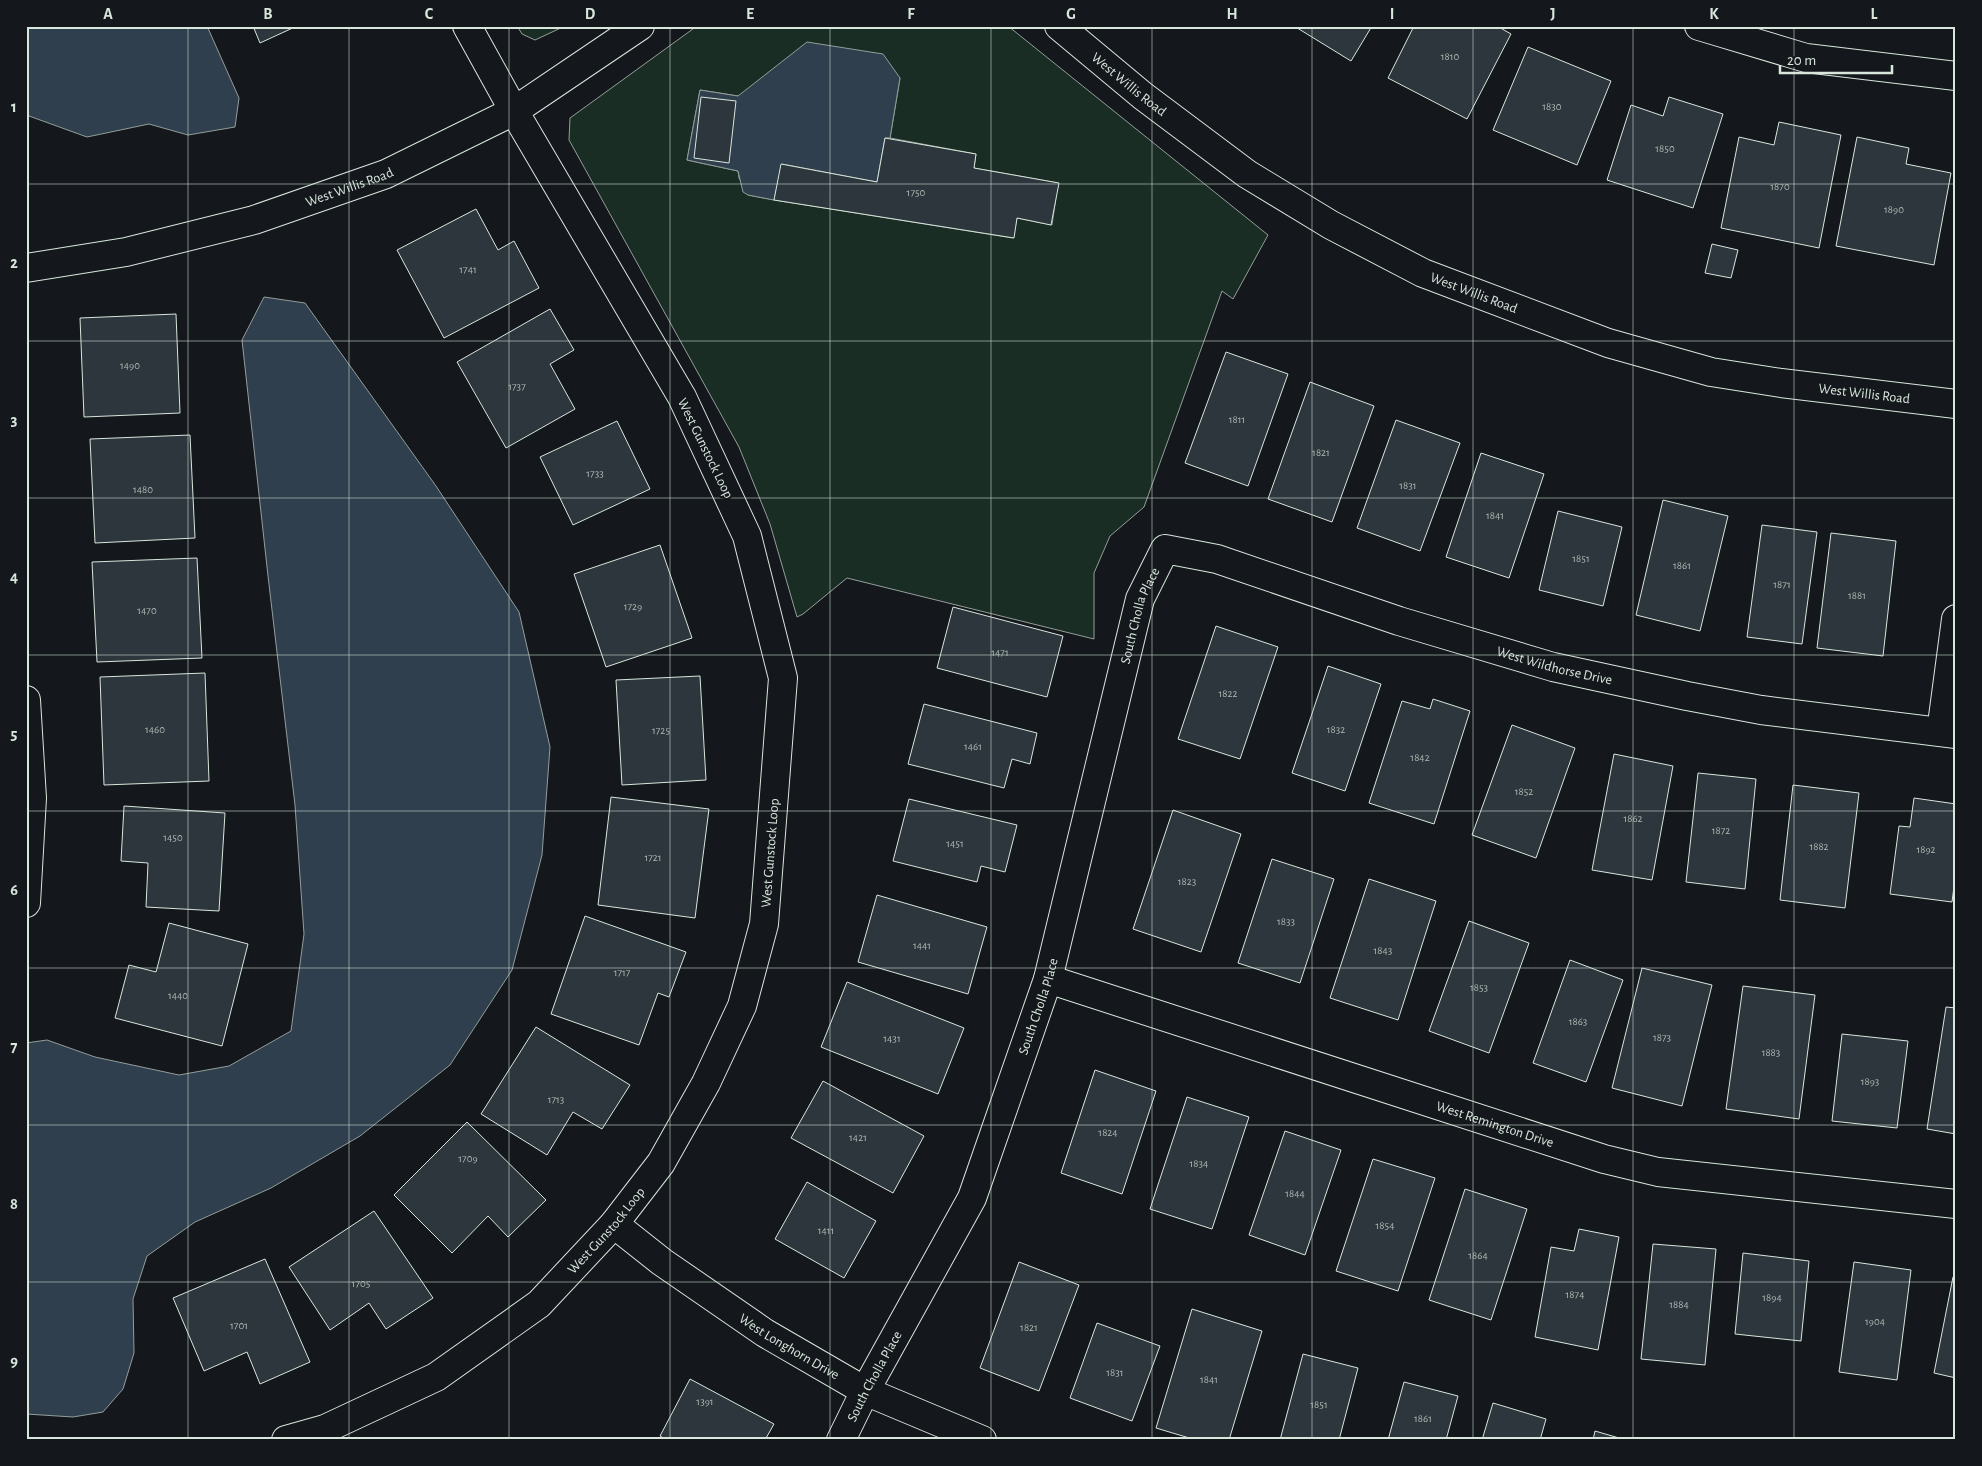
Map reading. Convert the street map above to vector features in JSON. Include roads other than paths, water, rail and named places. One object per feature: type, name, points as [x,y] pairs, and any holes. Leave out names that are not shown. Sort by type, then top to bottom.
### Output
[{"type":"street","name":"West Gunstock Loop","points":[[286,1440],[325,1429],[436,1377],[540,1304],[614,1224],[661,1164],[706,1082],[742,1006],[764,924],[783,678],[748,536],[686,405],[514,111],[467,26]]},
{"type":"street","name":"West Willis Road","points":[[26,268],[126,252],[254,220],[386,174],[514,111],[640,26]]},
{"type":"street","name":"West Willis Road","points":[[1059,26],[1143,96],[1247,174],[1332,225],[1423,273],[1608,343],[1711,372],[1781,383],[1956,404]]},
{"type":"street","points":[[1699,26],[1806,58],[1956,76]]},
{"type":"street","name":"West Wildhorse Drive","points":[[1165,549],[1217,558],[1398,620],[1552,666],[1687,696],[1761,710],[1949,733]]},
{"type":"street","name":"South Cholla Place","points":[[841,1440],[972,1198],[1048,979],[1140,599],[1165,549]]},
{"type":"street","points":[[1949,733],[1956,620]]},
{"type":"street","points":[[26,700],[32,798],[26,903]]},
{"type":"street","name":"West Remington Drive","points":[[1048,979],[1604,1159],[1658,1172],[1956,1204]]},
{"type":"street","name":"West Longhorn Drive","points":[[614,1224],[662,1262],[765,1333],[866,1391],[982,1440]]},
{"type":"water","points":[[26,26],[207,26],[239,98],[235,127],[188,135],[149,124],[87,137],[29,116],[26,107]]},
{"type":"water","points":[[807,42],[883,54],[900,78],[890,138],[885,138],[877,182],[782,164],[774,200],[748,195],[743,192],[738,171],[687,160],[700,90],[738,96]]},
{"type":"water","points":[[264,297],[305,303],[436,486],[519,612],[550,747],[542,855],[512,970],[450,1065],[360,1136],[271,1188],[195,1222],[147,1256],[133,1299],[134,1353],[123,1389],[103,1412],[73,1417],[26,1414],[26,1043],[47,1040],[95,1057],[179,1075],[229,1066],[291,1031],[304,934],[295,805],[242,340]]}]
